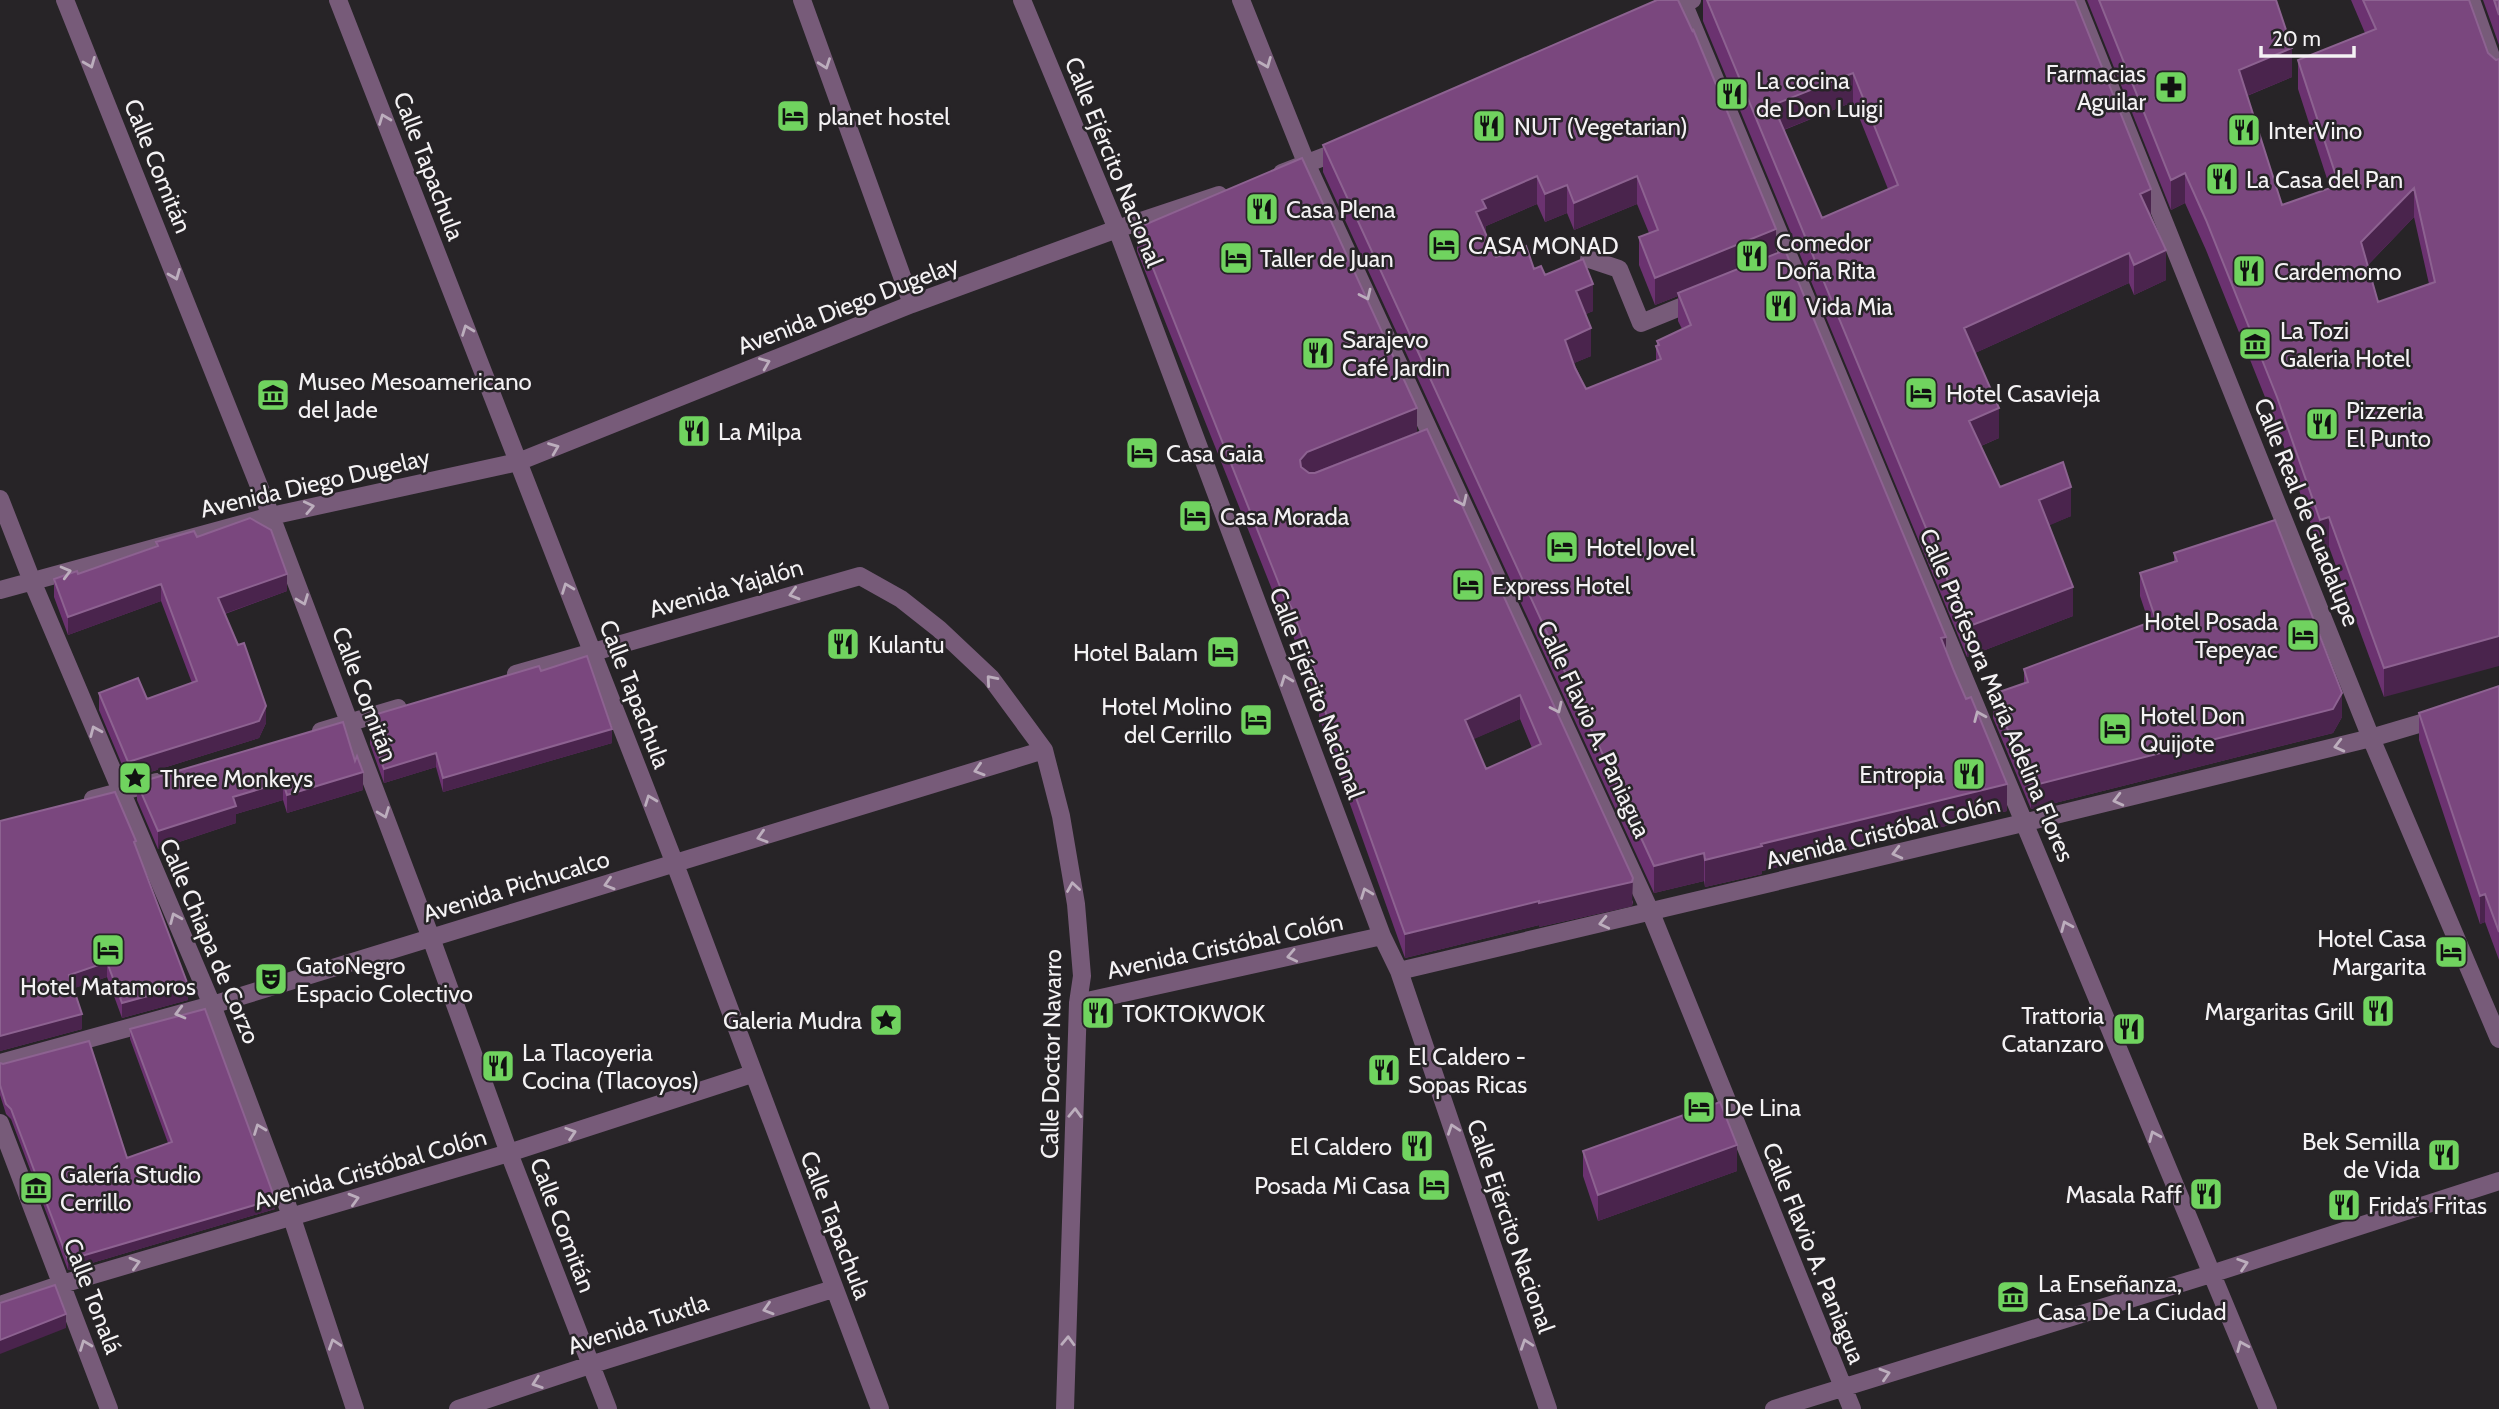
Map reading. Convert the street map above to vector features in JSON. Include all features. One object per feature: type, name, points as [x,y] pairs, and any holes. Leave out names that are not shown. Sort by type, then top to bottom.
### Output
[{"type":"street","name":"Calle Comitán","points":[[65,0],[271,516],[431,937],[509,1153],[608,1409]]},
{"type":"street","name":"Calle Tapachula","points":[[338,0],[674,864],[880,1409]]},
{"type":"street","points":[[802,0],[912,304]]},
{"type":"street","name":"Calle Ejército Nacional","points":[[1022,0],[1117,229],[1382,936],[1399,971],[1548,1409]]},
{"type":"street","name":"Calle Flavio A. Paniagua","points":[[1241,0],[1307,165],[1427,440],[1651,913],[1852,1409]]},
{"type":"street","name":"Calle Real de Guadalupe","points":[[2075,0],[2371,738],[2499,1039]]},
{"type":"street","points":[[2470,0],[2499,79]]},
{"type":"street","points":[[1646,19],[1686,1]]},
{"type":"street","name":"Calle Profesora María Adelina Flores","points":[[1686,1],[1785,265],[2024,823],[2269,1409]]},
{"type":"street","points":[[1269,178],[1357,144]]},
{"type":"street","name":"Avenida Diego Dugelay","points":[[0,590],[271,516],[518,462],[912,304],[1117,229],[1231,191]]},
{"type":"street","points":[[1589,260],[1619,269],[1641,323],[1718,292]]},
{"type":"street","name":"Calle Chiapa de Corzo","points":[[0,499],[32,581],[212,1005],[292,1218],[355,1409]]},
{"type":"street","name":"Avenida Yajalón","points":[[503,677],[860,576]]},
{"type":"street","name":"Calle Doctor Navarro","points":[[860,576],[910,606],[991,678],[1044,750],[1062,816],[1076,904],[1082,976],[1078,1003],[1065,1409]]},
{"type":"street","points":[[299,738],[413,703]]},
{"type":"street","name":"Avenida Cristóbal Colón","points":[[1399,971],[2024,823],[2371,738],[2461,711]]},
{"type":"street","name":"Avenida Pichucalco","points":[[0,1063],[212,1005],[1044,750]]},
{"type":"street","points":[[76,804],[172,778]]},
{"type":"street","name":"Avenida Cristóbal Colón","points":[[1078,1003],[1382,936]]},
{"type":"street","name":"Avenida Cristóbal Colón","points":[[0,1305],[62,1284],[509,1153],[752,1074]]},
{"type":"street","name":"Calle Tonalá","points":[[0,1123],[110,1409]]},
{"type":"street","points":[[1773,1409],[2211,1274],[2499,1181]]},
{"type":"street","name":"Avenida Tuxtla","points":[[458,1409],[833,1289]]},
{"type":"building","points":[[1657,0],[1678,0],[1693,32],[1693,29],[1776,229],[1655,278],[1639,237],[1658,230],[1637,176],[1574,203],[1567,185],[1545,194],[1537,176],[1482,200],[1486,208],[1476,212],[1496,257],[1526,246],[1534,269],[1541,266],[1545,275],[1583,259],[1593,284],[1576,291],[1591,328],[1565,340],[1586,389],[1661,359],[1657,341],[1691,325],[1678,293],[1785,250],[1946,637],[1941,638],[1954,671],[1966,699],[1971,697],[2007,784],[1705,860],[1704,853],[1654,866],[1323,145]]},
{"type":"building","points":[[1707,0],[2075,0],[2151,189],[2140,194],[2166,250],[2134,265],[2129,253],[1964,328],[1999,408],[1969,421],[2000,487],[2063,462],[2071,487],[2039,500],[2073,587],[1967,627]],"holes":[[[1853,73],[1898,185],[1822,218],[1773,105]]]},
{"type":"building","points":[[2099,0],[2276,0],[2292,48],[2239,70],[2282,205],[2339,185],[2298,60],[2376,29],[2363,0],[2469,0],[2488,53],[2496,60],[2499,59],[2499,636],[2384,668],[2329,517],[2320,520],[2277,397],[2206,220],[2185,173],[2171,180]],"holes":[[[2414,188],[2435,282],[2378,302],[2361,242]]]},
{"type":"building","points":[[2494,0],[2499,0],[2499,15]]},
{"type":"building","points":[[1302,158],[1417,408],[1307,452],[1300,460],[1301,467],[1309,473],[1315,473],[1427,429],[1633,878],[1632,882],[1539,901],[1405,934],[1330,725],[1319,693],[1322,692],[1292,609],[1285,599],[1137,228]],"holes":[[[1520,695],[1541,744],[1486,769],[1465,720]]]},
{"type":"building","points":[[250,518],[271,530],[287,574],[218,598],[238,645],[244,643],[266,706],[259,721],[128,762],[99,693],[138,678],[147,699],[197,681],[161,584],[68,617],[54,579],[77,571],[78,574],[158,546],[156,542],[194,531],[197,537]]},
{"type":"building","points":[[2275,520],[2342,693],[2333,709],[2031,786],[1993,694],[2028,682],[2024,669],[2156,620],[2140,573],[2177,561],[2174,553]]},
{"type":"building","points":[[587,656],[612,729],[443,778],[436,753],[384,769],[370,730],[377,714],[539,666],[541,671]]},
{"type":"building","points":[[2499,686],[2499,932],[2485,894],[2480,896],[2419,713]]},
{"type":"building","points":[[343,722],[355,761],[357,756],[363,772],[287,795],[283,782],[233,797],[236,806],[158,831],[137,783]]},
{"type":"building","points":[[115,792],[136,841],[134,842],[188,985],[122,1003],[107,962],[69,975],[82,1014],[0,1036],[0,821]]},
{"type":"building","points":[[205,1009],[275,1199],[68,1260],[11,1109],[6,1104],[0,1085],[0,1063],[89,1041],[127,1158],[172,1142],[130,1029]]},
{"type":"building","points":[[1720,1102],[1737,1145],[1598,1195],[1583,1151]]},
{"type":"building","points":[[55,1285],[66,1314],[0,1340],[0,1303]]},
{"type":"place","name":"Farmacias Aguilar","points":[[2171,87]]},
{"type":"place","name":"La cocina de Don Luigi","points":[[1732,94]]},
{"type":"place","name":"planet hostel","points":[[793,116]]},
{"type":"place","name":"NUT (Vegetarian)","points":[[1489,126]]},
{"type":"place","name":"InterVino","points":[[2244,130]]},
{"type":"place","name":"La Casa del Pan","points":[[2222,179]]},
{"type":"place","name":"Casa Plena","points":[[1262,209]]},
{"type":"place","name":"CASA MONAD","points":[[1444,245]]},
{"type":"place","name":"Comedor Doña Rita","points":[[1752,256]]},
{"type":"place","name":"Taller de Juan","points":[[1236,258]]},
{"type":"place","name":"Cardemomo","points":[[2249,271]]},
{"type":"place","name":"Vida Mia","points":[[1781,306]]},
{"type":"place","name":"La Tozi Galeria Hotel","points":[[2255,344]]},
{"type":"place","name":"Sarajevo Café Jardin","points":[[1318,353]]},
{"type":"place","name":"Hotel Casavieja","points":[[1921,393]]},
{"type":"place","name":"Museo Mesoamericano del Jade","points":[[273,395]]},
{"type":"place","name":"Pizzeria El Punto","points":[[2322,424]]},
{"type":"place","name":"La Milpa","points":[[694,431]]},
{"type":"place","name":"Casa Gaia","points":[[1142,453]]},
{"type":"place","name":"Casa Morada","points":[[1195,516]]},
{"type":"place","name":"Hotel Jovel","points":[[1562,547]]},
{"type":"place","name":"Express Hotel","points":[[1468,585]]},
{"type":"place","name":"Hotel Posada Tepeyac","points":[[2303,635]]},
{"type":"place","name":"Kulantu","points":[[843,644]]},
{"type":"place","name":"Hotel Balam","points":[[1223,652]]},
{"type":"place","name":"Hotel Molino del Cerrillo","points":[[1256,720]]},
{"type":"place","name":"Hotel Don Quijote","points":[[2115,729]]},
{"type":"place","name":"Entropia","points":[[1969,774]]},
{"type":"place","name":"Three Monkeys","points":[[135,778]]},
{"type":"place","name":"Hotel Matamoros","points":[[108,950]]},
{"type":"place","name":"Hotel Casa Margarita","points":[[2451,952]]},
{"type":"place","name":"GatoNegro Espacio Colectivo","points":[[271,979]]},
{"type":"place","name":"Margaritas Grill","points":[[2378,1011]]},
{"type":"place","name":"TOKTOKWOK","points":[[1098,1013]]},
{"type":"place","name":"Galeria Mudra","points":[[886,1020]]},
{"type":"place","name":"Trattoria Catanzaro","points":[[2129,1029]]},
{"type":"place","name":"La Tlacoyeria Cocina (Tlacoyos)","points":[[498,1066]]},
{"type":"place","name":"El Caldero - Sopas Ricas","points":[[1384,1070]]},
{"type":"place","name":"De Lina","points":[[1699,1107]]},
{"type":"place","name":"El Caldero","points":[[1417,1146]]},
{"type":"place","name":"Bek Semilla de Vida","points":[[2444,1155]]},
{"type":"place","name":"Posada Mi Casa","points":[[1434,1185]]},
{"type":"place","name":"Galería Studio Cerrillo","points":[[36,1188]]},
{"type":"place","name":"Masala Raff","points":[[2206,1194]]},
{"type":"place","name":"Frida’s Fritas","points":[[2344,1205]]},
{"type":"place","name":"La Enseñanza, Casa De La Ciudad","points":[[2013,1297]]}]
